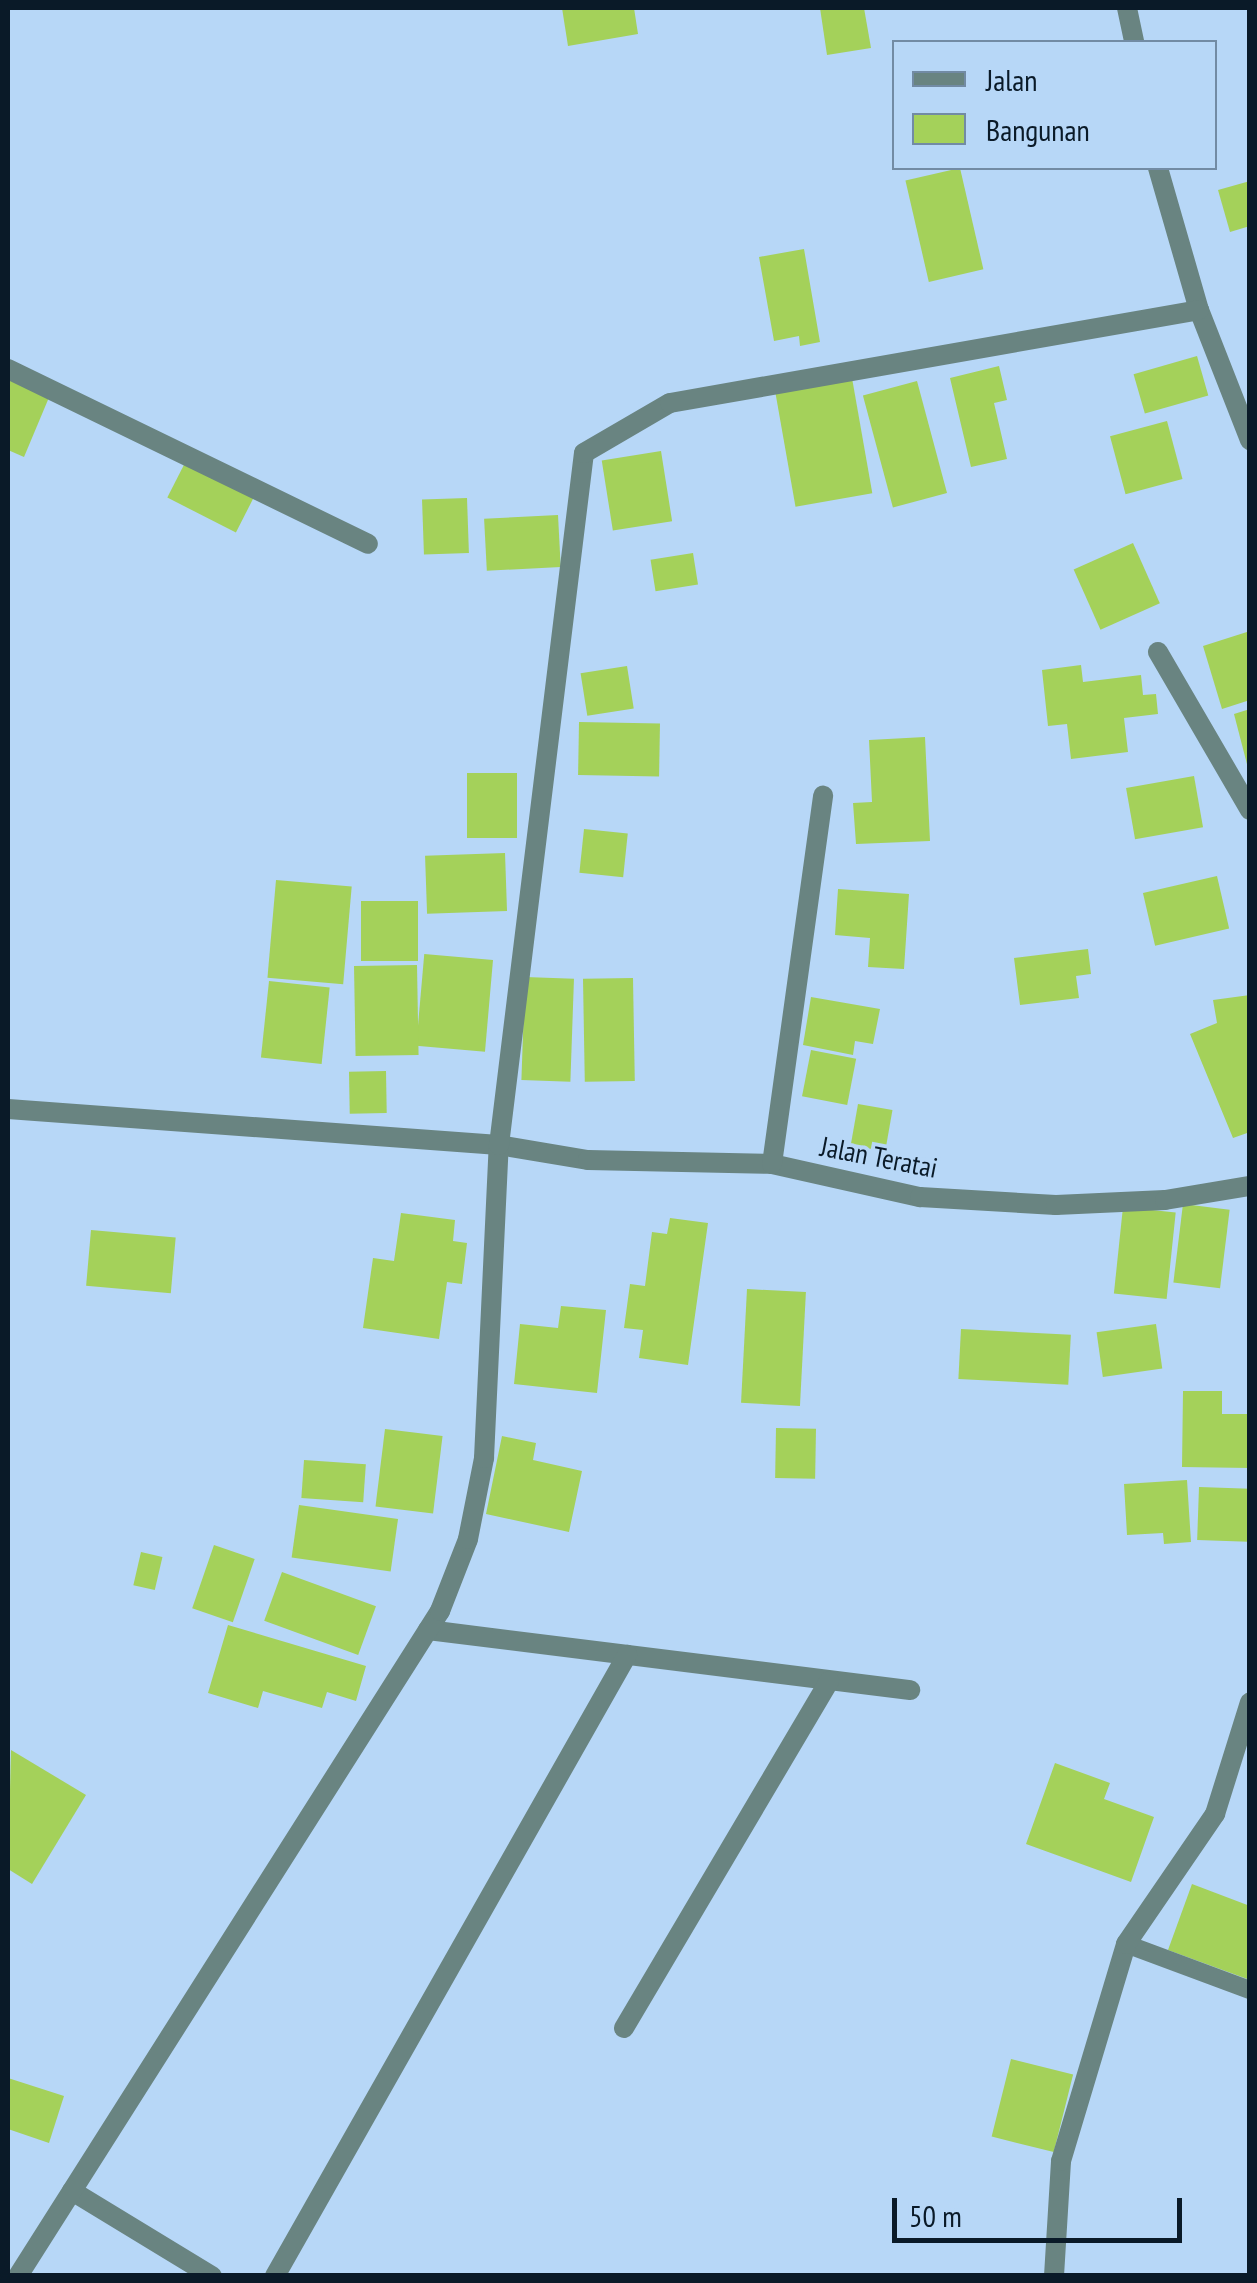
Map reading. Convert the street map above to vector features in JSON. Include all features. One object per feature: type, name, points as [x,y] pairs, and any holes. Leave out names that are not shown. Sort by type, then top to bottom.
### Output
[{"type":"street","points":[[1127,8],[1134,40]]},
{"type":"street","points":[[1159,170],[1200,310],[1250,440]]},
{"type":"street","points":[[18,2276],[428,1630],[468,1539],[484,1458],[499,1146],[584,453],[670,403],[1200,310]]},
{"type":"street","points":[[8,369],[368,544]]},
{"type":"street","points":[[1158,652],[1250,810]]},
{"type":"street","points":[[772,1164],[823,796]]},
{"type":"street","name":"Jalan Teratai","points":[[8,1109],[499,1146],[588,1160],[772,1164],[920,1197],[1056,1205],[1165,1200],[1250,1186]]},
{"type":"street","points":[[428,1630],[910,1690]]},
{"type":"street","points":[[275,2276],[627,1656]]},
{"type":"street","points":[[624,2028],[829,1680]]},
{"type":"street","points":[[1054,2276],[1062,2160],[1126,1944],[1215,1814],[1250,1702]]},
{"type":"street","points":[[72,2190],[212,2276]]},
{"type":"lane","points":[[1126,1944],[1250,1990]]},
{"type":"building","points":[[562,8],[634,8],[638,34],[568,46]]},
{"type":"building","points":[[820,8],[864,8],[871,48],[827,55]]},
{"type":"building","points":[[960,170],[983,269],[929,282],[905,181]]},
{"type":"building","points":[[1250,181],[1250,226],[1230,232],[1218,190]]},
{"type":"building","points":[[804,249],[820,342],[800,346],[799,336],[774,341],[759,257]]},
{"type":"building","points":[[1197,356],[1208,395],[1145,414],[1134,374]]},
{"type":"building","points":[[999,366],[1007,400],[994,403],[1007,459],[971,467],[950,378]]},
{"type":"building","points":[[8,377],[50,395],[24,457],[8,450]]},
{"type":"building","points":[[852,378],[872,493],[796,507],[775,392]]},
{"type":"building","points":[[917,381],[947,493],[893,508],[863,395]]},
{"type":"building","points":[[1167,421],[1183,479],[1126,494],[1110,436]]},
{"type":"building","points":[[661,451],[672,521],[613,531],[602,460]]},
{"type":"building","points":[[190,453],[259,488],[236,533],[167,498]]},
{"type":"building","points":[[467,498],[469,553],[424,555],[422,500]]},
{"type":"building","points":[[558,515],[561,567],[487,571],[484,519]]},
{"type":"building","points":[[1133,543],[1160,603],[1100,630],[1074,569]]},
{"type":"building","points":[[693,553],[698,585],[656,591],[651,560]]},
{"type":"building","points":[[1250,631],[1250,700],[1222,709],[1203,646]]},
{"type":"building","points":[[1081,665],[1083,682],[1141,675],[1143,695],[1156,694],[1158,714],[1124,718],[1128,752],[1071,759],[1067,724],[1048,726],[1042,670]]},
{"type":"building","points":[[627,666],[634,708],[587,716],[581,673]]},
{"type":"building","points":[[1250,709],[1250,767],[1248,768],[1234,714]]},
{"type":"building","points":[[579,722],[660,723],[659,776],[578,775]]},
{"type":"building","points":[[925,737],[930,841],[856,844],[853,803],[872,802],[869,740]]},
{"type":"building","points":[[467,773],[517,773],[517,838],[467,838]]},
{"type":"building","points":[[1194,776],[1203,827],[1135,839],[1126,788]]},
{"type":"building","points":[[584,829],[628,834],[623,877],[579,873]]},
{"type":"building","points":[[505,853],[507,911],[427,914],[425,856]]},
{"type":"building","points":[[1217,876],[1229,929],[1155,946],[1143,893]]},
{"type":"building","points":[[276,880],[352,887],[343,984],[267,978]]},
{"type":"building","points":[[838,889],[909,894],[904,969],[868,967],[870,938],[835,935]]},
{"type":"building","points":[[361,901],[418,901],[418,961],[361,961]]},
{"type":"building","points":[[1088,949],[1091,974],[1076,976],[1079,998],[1020,1005],[1014,958]]},
{"type":"building","points":[[424,954],[493,960],[485,1052],[416,1046]]},
{"type":"building","points":[[417,965],[419,1055],[356,1056],[354,966]]},
{"type":"building","points":[[525,977],[574,979],[570,1082],[521,1080]]},
{"type":"building","points":[[633,978],[635,1081],[585,1082],[583,979]]},
{"type":"building","points":[[269,981],[330,987],[322,1064],[261,1058]]},
{"type":"building","points":[[1250,995],[1250,1132],[1233,1138],[1190,1034],[1217,1023],[1213,1000]]},
{"type":"building","points":[[811,997],[880,1009],[873,1044],[855,1041],[853,1055],[803,1045]]},
{"type":"building","points":[[811,1050],[856,1059],[847,1105],[802,1096]]},
{"type":"building","points":[[386,1071],[387,1113],[350,1114],[349,1072]]},
{"type":"building","points":[[858,1104],[892,1110],[885,1151],[851,1145]]},
{"type":"building","points":[[1183,1204],[1230,1210],[1220,1288],[1173,1282]]},
{"type":"building","points":[[1123,1207],[1176,1213],[1167,1299],[1114,1294]]},
{"type":"building","points":[[401,1213],[455,1220],[453,1241],[467,1243],[462,1284],[447,1282],[439,1339],[363,1328],[373,1258],[394,1261]]},
{"type":"building","points":[[670,1218],[708,1223],[688,1365],[639,1358],[643,1330],[624,1328],[630,1284],[645,1286],[652,1232],[667,1234]]},
{"type":"building","points":[[91,1230],[176,1237],[171,1293],[86,1286]]},
{"type":"building","points":[[747,1289],[806,1292],[800,1406],[741,1403]]},
{"type":"building","points":[[561,1306],[606,1310],[597,1393],[514,1384],[520,1324],[558,1328]]},
{"type":"building","points":[[1156,1324],[1162,1369],[1103,1377],[1097,1332]]},
{"type":"building","points":[[961,1329],[1071,1335],[1068,1385],[958,1379]]},
{"type":"building","points":[[1183,1391],[1222,1391],[1222,1414],[1250,1414],[1250,1468],[1182,1467]]},
{"type":"building","points":[[776,1428],[816,1429],[815,1479],[775,1478]]},
{"type":"building","points":[[385,1429],[443,1436],[433,1513],[375,1506]]},
{"type":"building","points":[[502,1436],[536,1443],[533,1460],[582,1471],[569,1532],[486,1514]]},
{"type":"building","points":[[304,1460],[366,1464],[363,1502],[301,1498]]},
{"type":"building","points":[[1187,1480],[1191,1542],[1164,1544],[1163,1533],[1127,1535],[1124,1484]]},
{"type":"building","points":[[1199,1487],[1250,1489],[1248,1542],[1197,1540]]},
{"type":"building","points":[[299,1505],[398,1519],[391,1571],[292,1557]]},
{"type":"building","points":[[214,1545],[255,1559],[233,1622],[192,1608]]},
{"type":"building","points":[[141,1552],[162,1557],[155,1590],[133,1585]]},
{"type":"building","points":[[282,1572],[376,1606],[358,1655],[264,1621]]},
{"type":"building","points":[[228,1625],[366,1666],[356,1701],[327,1692],[322,1708],[263,1691],[258,1708],[208,1693]]},
{"type":"building","points":[[11,1750],[86,1795],[32,1884],[8,1869]]},
{"type":"building","points":[[1055,1763],[1110,1783],[1104,1799],[1154,1817],[1131,1882],[1026,1844]]},
{"type":"building","points":[[1192,1884],[1250,1906],[1250,1980],[1168,1950]]},
{"type":"building","points":[[1011,2059],[1073,2074],[1054,2152],[992,2137]]},
{"type":"building","points":[[8,2078],[64,2096],[49,2143],[8,2129]]}]
